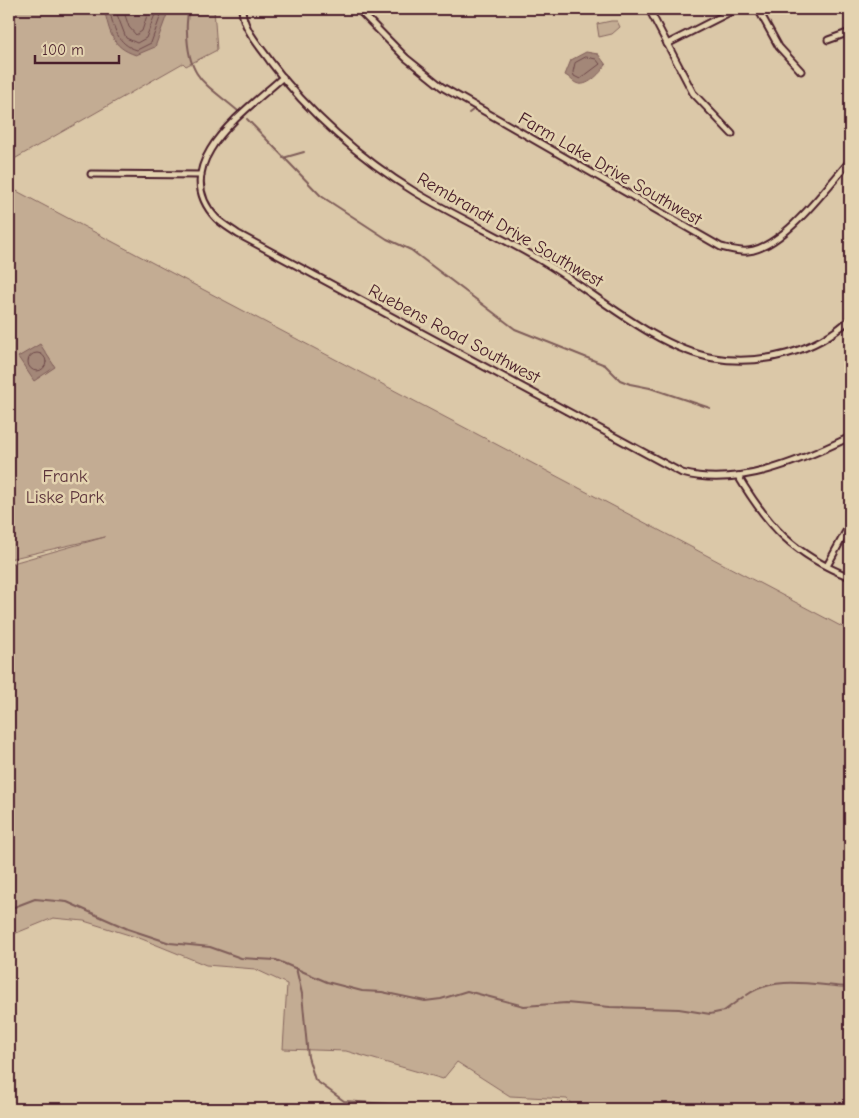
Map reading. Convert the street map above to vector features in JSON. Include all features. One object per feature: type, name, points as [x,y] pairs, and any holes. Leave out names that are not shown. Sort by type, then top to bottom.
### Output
[{"type":"street","name":"Rembrandt Drive Southwest","points":[[242,9],[244,20],[251,35],[283,77],[331,128],[397,180],[431,201],[547,264],[650,332],[682,350],[734,361],[772,358],[821,339],[850,319]]},
{"type":"street","name":"Farm Lake Drive Southwest","points":[[358,9],[406,58],[442,87],[721,247],[748,251],[773,242],[788,230],[850,162]]},
{"type":"street","points":[[649,9],[693,93],[732,134]]},
{"type":"street","points":[[667,44],[736,9]]},
{"type":"street","points":[[758,9],[778,47],[801,71]]},
{"type":"street","points":[[828,40],[850,32]]},
{"type":"street","name":"Ruebens Road Southwest","points":[[283,77],[216,140],[203,162],[201,186],[208,208],[217,219],[238,234],[673,470],[700,477],[738,476],[779,465],[850,437]]},
{"type":"street","points":[[91,174],[201,175]]},
{"type":"street","points":[[738,476],[755,505],[773,528],[791,543],[827,566],[850,577]]},
{"type":"street","points":[[827,566],[850,524]]},
{"type":"green space","points":[[9,9],[214,9],[217,50],[186,66],[183,63],[9,162]]},
{"type":"green space","points":[[617,21],[620,27],[612,34],[599,37],[597,24]]},
{"type":"green space","name":"Frank Liske Park","points":[[9,187],[850,631],[850,1109],[576,1109],[567,1099],[510,1096],[457,1062],[443,1079],[346,1051],[283,1049],[287,984],[255,969],[206,965],[142,939],[84,921],[53,918],[9,936],[9,564],[105,537],[9,559]]},
{"type":"water","points":[[104,9],[169,9],[155,47],[136,55],[121,48],[116,43],[110,32]]},
{"type":"water","points":[[586,52],[598,54],[606,65],[591,81],[583,84],[575,83],[565,75],[571,60]]},
{"type":"water","points":[[40,344],[55,367],[34,381],[18,357]]},
{"type":"waterway","points":[[188,9],[188,48],[195,71],[209,87],[238,111]]},
{"type":"waterway","points":[[469,113],[473,110]]},
{"type":"waterway","points":[[247,119],[321,196],[387,239],[411,250],[515,329],[605,365],[620,380],[710,408]]},
{"type":"waterway","points":[[283,158],[304,152]]},
{"type":"waterway","points":[[9,909],[35,899],[67,902],[128,929],[170,943],[210,947],[241,958],[276,960],[327,982],[362,991],[382,992],[425,1001],[441,999],[467,991],[524,1006],[566,1003],[610,1007],[679,1009],[710,1014],[724,1011],[743,997]]},
{"type":"waterway","points":[[296,968],[302,994],[308,1057],[315,1080],[344,1101],[387,1104],[400,1109]]},
{"type":"waterway","points":[[747,995],[771,985],[784,983],[850,987]]}]
